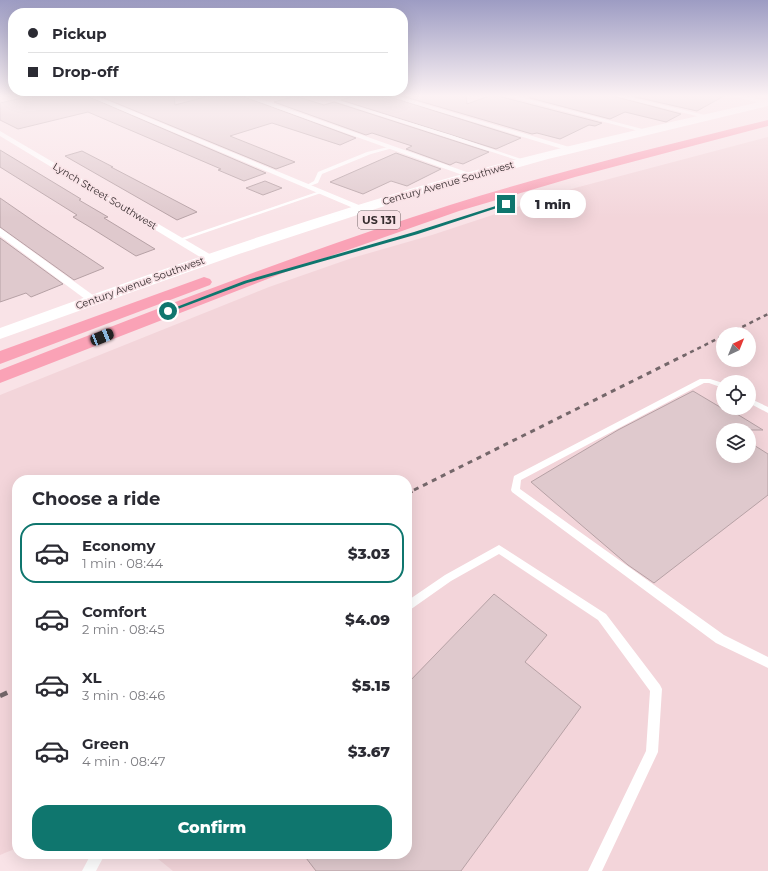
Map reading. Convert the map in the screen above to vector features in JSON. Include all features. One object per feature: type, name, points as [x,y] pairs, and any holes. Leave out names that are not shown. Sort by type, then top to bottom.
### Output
[{"type":"highway","name":"US 131","points":[[0,377],[353,229],[470,192],[587,159],[677,137]]},
{"type":"highway","name":"US 131","points":[[247,274],[368,237],[481,200],[571,174],[715,137]]},
{"type":"highway","points":[[247,274],[416,233],[575,183],[750,137]]},
{"type":"highway","points":[[0,358],[220,276]]},
{"type":"street","name":"Lynch Street Southwest","points":[[6,137],[209,258]]},
{"type":"street","points":[[188,137],[361,208]]},
{"type":"street","points":[[360,137],[471,175]]},
{"type":"street","points":[[530,137],[572,149]]},
{"type":"street","name":"Century Avenue Southwest","points":[[0,334],[209,258],[361,208],[471,175],[626,137]]},
{"type":"street","points":[[0,231],[93,300]]},
{"type":"lane","points":[[452,137],[525,161]]},
{"type":"lane","points":[[307,186],[316,182],[320,173],[369,153],[392,148]]},
{"type":"lane","points":[[179,240],[322,192]]},
{"type":"lane","points":[[716,383],[710,381],[703,381],[517,478],[515,490],[720,640],[768,663]]},
{"type":"lane","points":[[756,404],[768,410]]},
{"type":"lane","points":[[412,603],[448,578],[499,548],[602,617],[656,689],[652,752],[595,871]]},
{"type":"lane","points":[[89,871],[95,859]]},
{"type":"shaded area","points":[[768,137],[768,871],[173,871],[158,859],[412,859],[412,475],[12,475],[12,850],[0,855],[0,395],[269,287],[352,258],[432,235],[575,188]]},
{"type":"building","points":[[146,137],[181,137],[266,173],[244,181],[218,170],[221,169]]},
{"type":"building","points":[[198,137],[232,137],[295,162],[276,169]]},
{"type":"building","points":[[314,137],[352,137],[356,138],[340,145]]},
{"type":"building","points":[[383,137],[441,137],[489,152],[463,164],[456,162],[450,165],[406,149],[412,146]]},
{"type":"building","points":[[457,137],[517,137],[521,138],[496,149]]},
{"type":"building","points":[[551,137],[565,137],[560,139]]},
{"type":"building","points":[[0,150],[81,199],[79,200],[108,217],[104,218],[155,249],[136,256],[73,217],[77,215],[0,167]]},
{"type":"building","points":[[82,151],[197,212],[177,220],[65,156]]},
{"type":"building","points":[[396,153],[441,169],[407,186],[391,181],[363,194],[330,182]]},
{"type":"building","points":[[265,181],[282,188],[263,195],[246,188]]},
{"type":"building","points":[[0,198],[104,268],[74,280],[0,227]]},
{"type":"building","points":[[0,238],[63,284],[31,297],[26,293],[0,302]]},
{"type":"building","points":[[693,391],[716,405],[716,415],[739,415],[752,423],[716,423],[716,463],[756,463],[756,446],[768,454],[768,495],[654,583],[628,565],[531,482],[618,430]]},
{"type":"building","points":[[756,426],[763,430],[756,430]]},
{"type":"building","points":[[494,594],[547,635],[525,662],[581,707],[461,871],[316,871],[307,859],[412,859],[412,679]]},
{"type":"railway","points":[[742,327],[768,314]]},
{"type":"railway","points":[[685,355],[716,340]]},
{"type":"railway","points":[[416,489],[685,355]]},
{"type":"railway","points":[[412,491],[416,489]]},
{"type":"railway","points":[[0,696],[12,690]]},
{"type":"route","points":[[168,311],[246,282],[416,233],[506,204]]}]
